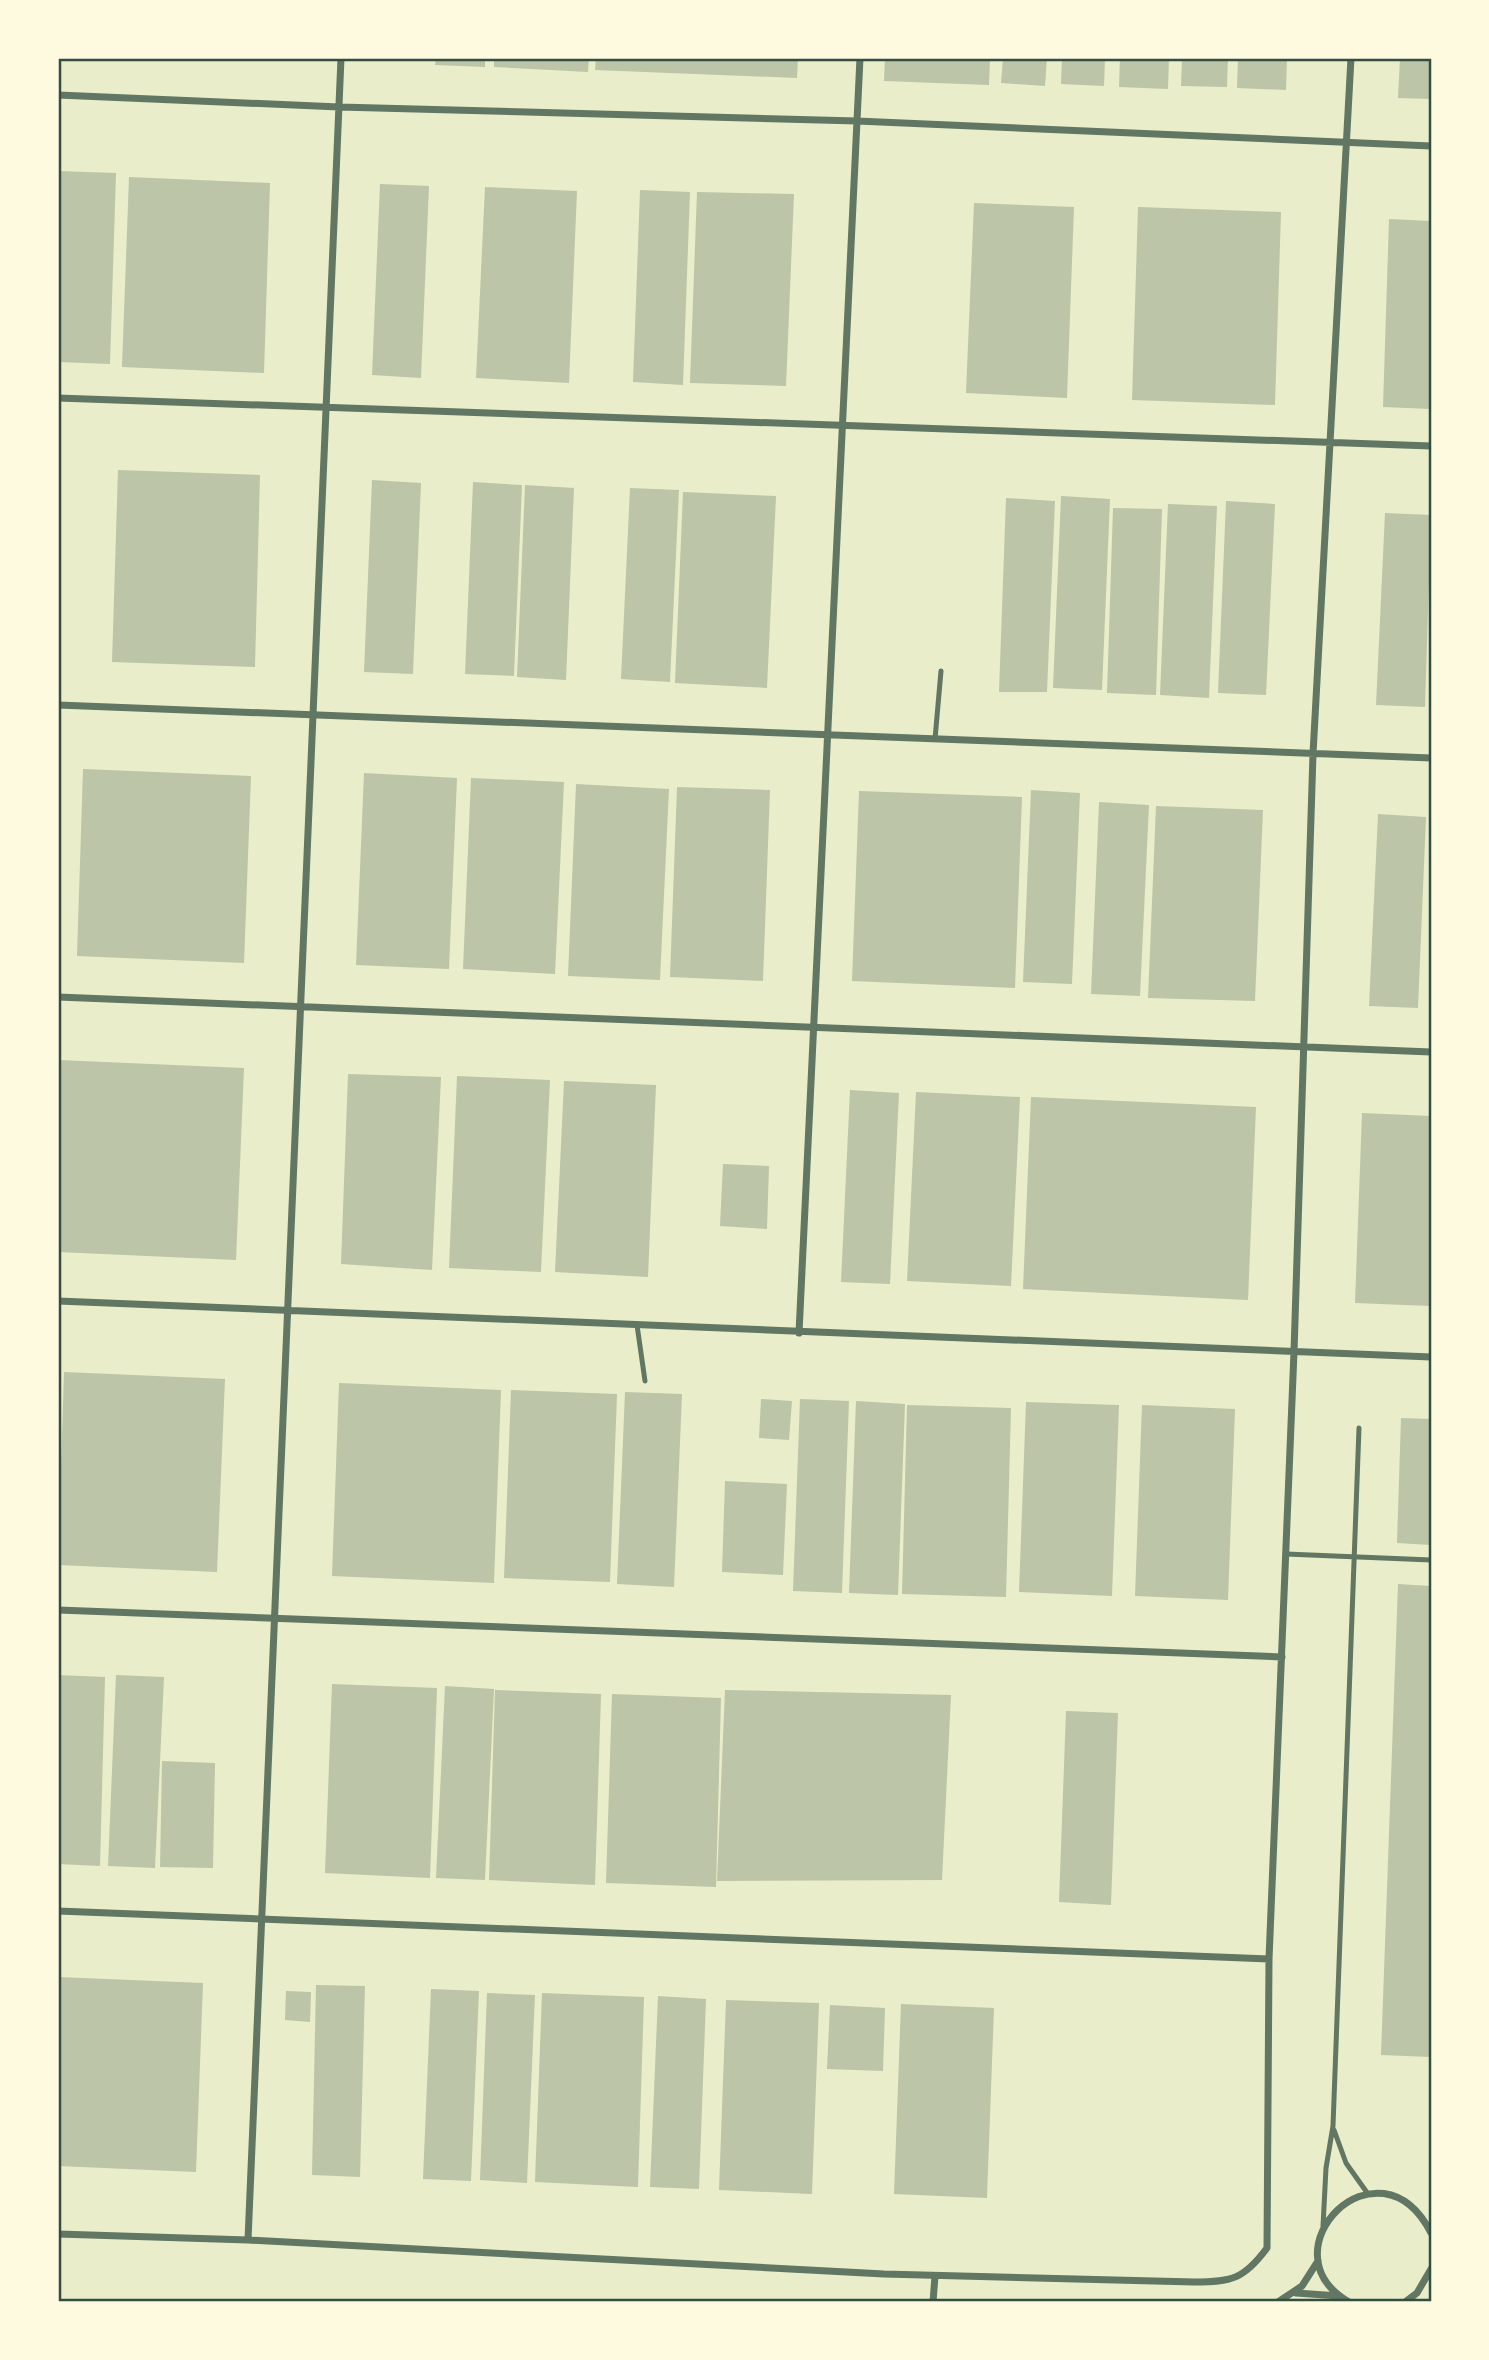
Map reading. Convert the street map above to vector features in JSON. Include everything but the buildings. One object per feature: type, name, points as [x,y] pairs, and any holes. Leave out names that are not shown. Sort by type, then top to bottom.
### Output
[{"type":"street","points":[[248,2240],[341,58]]},
{"type":"street","points":[[799,1333],[860,58]]},
{"type":"street","points":[[58,2234],[248,2240],[934,2276],[1219,2282],[1250,2271],[1267,2249],[1269,1959],[1294,1352],[1313,754],[1351,58]]},
{"type":"street","points":[[58,95],[339,107],[857,121],[1431,146]]},
{"type":"street","points":[[58,398],[1431,446]]},
{"type":"street","points":[[58,705],[313,717],[1431,758]]},
{"type":"street","points":[[58,997],[300,1009],[1431,1052]]},
{"type":"street","points":[[58,1301],[1431,1357]]},
{"type":"street","points":[[58,1610],[1282,1657]]},
{"type":"street","points":[[58,1911],[1269,1959]]},
{"type":"street","points":[[1349,2302],[1339,2297],[1329,2286],[1318,2261],[1319,2237],[1323,2225],[1345,2202],[1368,2194],[1392,2196],[1409,2204],[1423,2217],[1431,2233]]},
{"type":"street","points":[[1278,2302],[1295,2293],[1318,2261]]},
{"type":"street","points":[[1405,2302],[1417,2293],[1431,2269]]},
{"type":"street","points":[[933,2302],[934,2276]]},
{"type":"street","points":[[1295,2293],[1339,2297]]},
{"type":"lane","points":[[935,739],[941,671]]},
{"type":"lane","points":[[637,1325],[645,1381]]},
{"type":"lane","points":[[1323,2225],[1326,2168],[1333,2126],[1359,1428]]},
{"type":"lane","points":[[1286,1554],[1431,1560]]},
{"type":"lane","points":[[1333,2126],[1346,2163],[1368,2194]]}]
